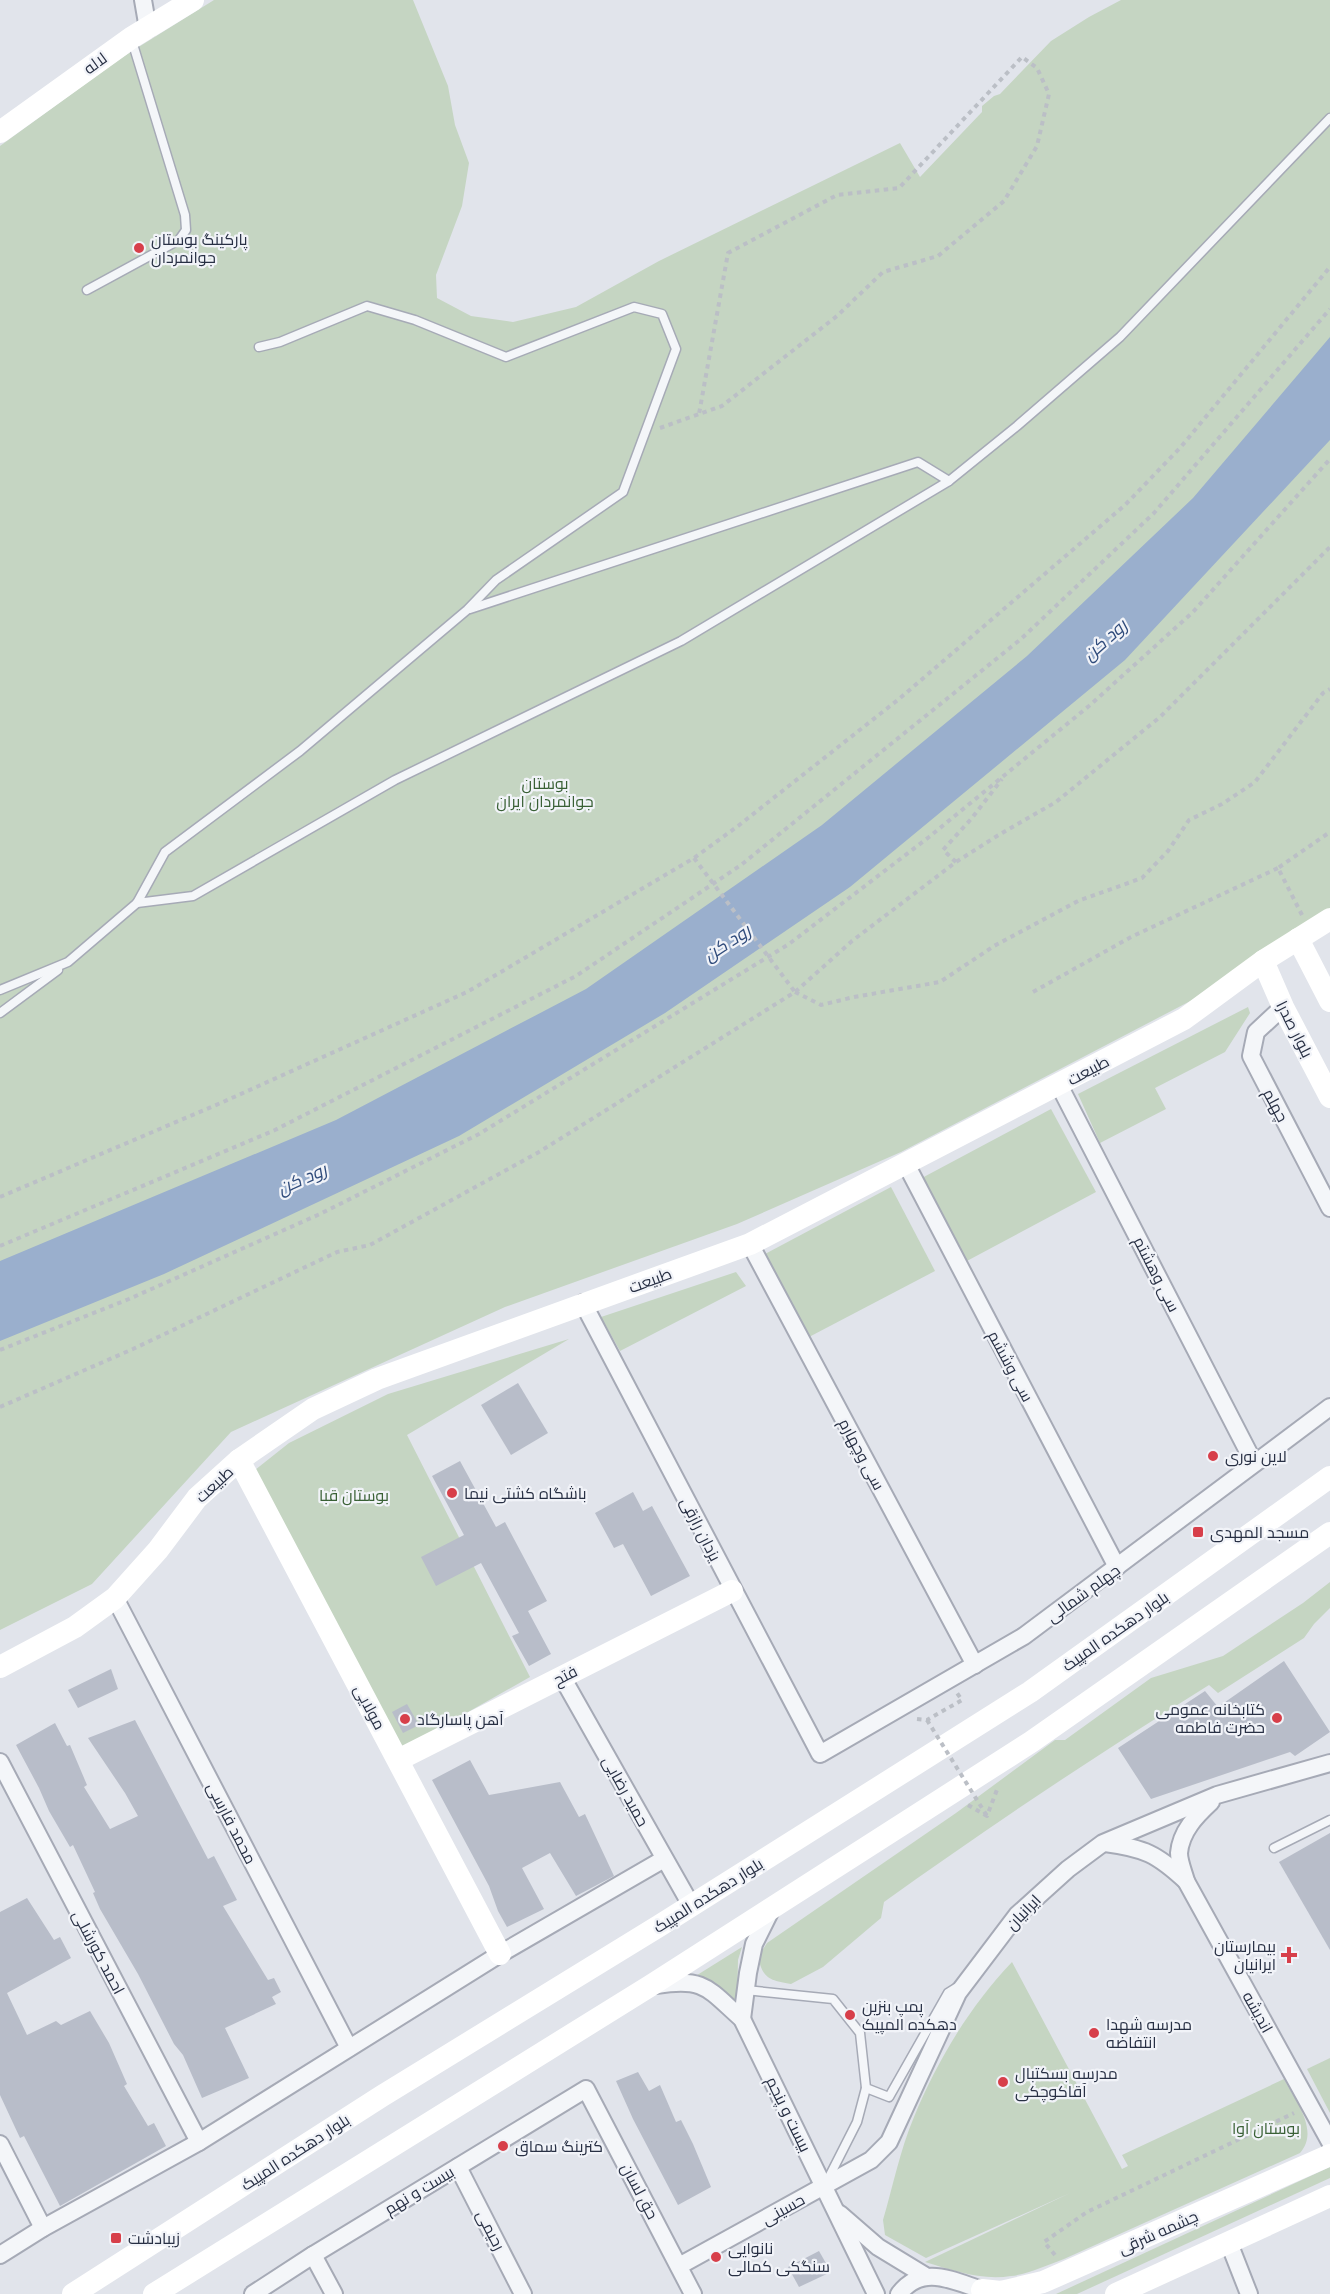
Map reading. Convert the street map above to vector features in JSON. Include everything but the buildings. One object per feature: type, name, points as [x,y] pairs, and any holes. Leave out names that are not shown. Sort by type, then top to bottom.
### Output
[{"type":"street","points":[[140,33],[143,0]]},
{"type":"street","name":"لاله","points":[[0,132],[140,33],[193,0]]},
{"type":"street","name":"طبیعت","points":[[0,1667],[75,1628],[115,1598],[158,1550],[197,1498],[239,1460],[313,1409],[377,1379],[750,1244],[1184,1019],[1263,961],[1330,919]]},
{"type":"street","points":[[1304,935],[1330,1001]]},
{"type":"street","name":"بلوار صدرا","points":[[1263,961],[1283,1007],[1330,1097]]},
{"type":"street","name":"چهلم","points":[[1283,1007],[1256,1032],[1251,1056],[1330,1208]]},
{"type":"street","name":"سی وهشتم","points":[[1059,1085],[1254,1463]]},
{"type":"street","name":"سی وششم","points":[[906,1164],[1117,1567]]},
{"type":"street","name":"سی وچهارم","points":[[750,1244],[975,1665]]},
{"type":"street","name":"یزدان رازقی","points":[[583,1304],[820,1754]]},
{"type":"street","name":"چهلم شمالی","points":[[820,1754],[1024,1636],[1330,1407]]},
{"type":"street","name":"مولایی","points":[[239,1460],[500,1954]]},
{"type":"street","name":"بلوار دهکده المپیک","points":[[73,2294],[382,2096],[1030,1692],[1330,1477]]},
{"type":"street","points":[[154,2294],[650,1986],[1031,1742],[1330,1533]]},
{"type":"street","name":"فتح","points":[[398,1760],[732,1590]]},
{"type":"street","name":"محمد فارسی","points":[[115,1598],[349,2048]]},
{"type":"street","name":"حمید رضایی","points":[[562,1677],[691,1905]]},
{"type":"street","name":"احمد کورشلی","points":[[0,1762],[199,2142]]},
{"type":"street","name":"ایرانیان","points":[[824,2186],[871,2160],[889,2142],[958,1993],[1017,1915],[1068,1869],[1103,1843],[1217,1796],[1330,1763]]},
{"type":"street","points":[[1186,1881],[1179,1854],[1185,1831],[1196,1816],[1217,1796]]},
{"type":"street","points":[[1103,1843],[1135,1847],[1165,1862],[1186,1881]]},
{"type":"street","points":[[0,2255],[43,2228],[199,2142],[500,1954],[664,1859]]},
{"type":"street","name":"اندیشه","points":[[1186,1881],[1330,2142]]},
{"type":"street","points":[[742,2019],[754,1944],[772,1908]]},
{"type":"street","points":[[650,1986],[685,1981],[705,1986],[742,2019]]},
{"type":"street","name":"بیست و پنجم","points":[[742,2019],[876,2294]]},
{"type":"street","name":"بیست و نهم","points":[[254,2294],[586,2089]]},
{"type":"street","name":"حق لسان","points":[[586,2089],[693,2294]]},
{"type":"street","points":[[0,2144],[43,2228]]},
{"type":"street","name":"چشمه شرقی","points":[[984,2292],[1001,2292],[1028,2287],[1069,2272],[1330,2155]]},
{"type":"street","name":"رحیمی","points":[[458,2167],[524,2294]]},
{"type":"street","name":"حسینی","points":[[679,2266],[824,2186]]},
{"type":"street","points":[[1116,2294],[1330,2196]]},
{"type":"street","name":"بیست و پنجم","points":[[835,2209],[878,2247],[924,2275]]},
{"type":"street","points":[[1229,2243],[1249,2294]]},
{"type":"street","points":[[314,2255],[334,2294]]},
{"type":"street","points":[[899,2294],[914,2279],[924,2275],[954,2281],[984,2292]]},
{"type":"lane","points":[[87,291],[179,240],[186,230],[185,215],[140,33]]},
{"type":"lane","points":[[137,903],[193,896],[395,780],[681,641],[949,481],[1120,337],[1330,118]]},
{"type":"lane","points":[[0,1013],[68,962],[137,903],[165,852],[300,751],[467,610],[496,580],[623,492],[676,349],[662,314],[634,307],[506,357],[415,320],[367,306],[280,342],[259,347]]},
{"type":"lane","points":[[467,610],[918,462],[949,481]]},
{"type":"lane","points":[[0,990],[68,962]]},
{"type":"lane","points":[[1274,1848],[1330,1820]]},
{"type":"lane","points":[[867,2088],[889,2097],[948,1994],[967,1982]]},
{"type":"lane","points":[[746,1990],[833,1999],[860,2033],[867,2088],[857,2122],[824,2186]]},
{"type":"path","points":[[645,433],[722,406],[837,316],[883,272],[938,256],[1004,201],[1037,146],[1049,94],[1037,68],[1022,57],[898,188],[837,195],[728,254],[699,414]]},
{"type":"path","points":[[0,1197],[223,1102],[467,992],[694,858],[738,826],[898,699],[1125,505],[1180,448],[1330,267]]},
{"type":"path","points":[[0,1246],[275,1130],[576,976],[741,865],[1021,639],[1146,521],[1330,309]]},
{"type":"path","points":[[0,1350],[129,1299],[309,1219],[479,1134],[789,944],[929,837],[1089,706],[1193,612],[1330,459]]},
{"type":"path","points":[[0,1407],[133,1349],[337,1252],[370,1245],[539,1152],[795,992],[852,941],[956,862],[1056,802],[1160,717],[1330,547]]},
{"type":"path","points":[[694,858],[795,992],[820,1005],[940,982],[994,946],[1078,901],[1142,878],[1168,851],[1189,820],[1222,804],[1255,782],[1323,693],[1330,689]]},
{"type":"path","points":[[956,862],[943,850],[972,818],[1006,773]]},
{"type":"path","points":[[1033,992],[1131,937],[1278,868],[1330,832]]},
{"type":"path","points":[[1278,868],[1304,935]]},
{"type":"path","points":[[962,1700],[927,1720],[987,1816]]},
{"type":"path","points":[[1069,2272],[1044,2242],[1087,2212],[1298,2110]]},
{"type":"green space","name":"بوستان جوانمردان ایران","points":[[214,0],[413,0],[448,86],[455,125],[469,163],[462,206],[436,275],[437,298],[471,316],[513,322],[576,307],[659,261],[900,143],[920,177],[982,112],[982,106],[1000,94],[1051,41],[1121,0],[1330,0],[1330,917],[1221,985],[901,1152],[737,1224],[505,1307],[231,1432],[92,1584],[0,1630],[0,146],[121,58]]},
{"type":"green space","points":[[1248,1007],[1250,1013],[1225,1052],[1155,1088],[1166,1109],[1100,1143],[1078,1094]]},
{"type":"green space","points":[[1051,1109],[1096,1192],[965,1262],[920,1179]]},
{"type":"green space","points":[[891,1187],[935,1271],[809,1337],[765,1254]]},
{"type":"green space","points":[[736,1272],[746,1286],[620,1351],[601,1317]]},
{"type":"green space","name":"بوستان قبا","points":[[569,1339],[407,1435],[530,1677],[403,1749],[255,1470],[289,1443],[388,1394]]},
{"type":"green space","points":[[1330,1582],[1330,1608],[1304,1638],[1218,1693],[1209,1685],[1004,1818],[884,1902],[881,1918],[823,1967],[791,1984],[773,1980],[765,1975],[758,1957],[767,1943],[956,1813],[1055,1740],[1065,1740],[1151,1678],[1223,1656],[1303,1603]]},
{"type":"green space","points":[[742,1947],[738,1960],[737,2004],[727,1993],[694,1977]]},
{"type":"green space","name":"مدرسه بسکتبال آقاکوچکی","points":[[1012,1962],[1122,2169],[1128,2166],[1122,2155],[1284,2079],[1304,2116],[1307,2125],[1306,2144],[1300,2153],[1038,2269],[1011,2276],[989,2277],[925,2262],[1070,2193],[926,2258],[885,2235],[883,2220],[897,2168],[923,2096],[956,2035],[982,1997]]},
{"type":"green space","name":"بوستان آوا","points":[[1330,2058],[1330,2113],[1307,2069]]},
{"type":"green space","points":[[1330,2167],[1330,2178],[1077,2294],[1056,2294]]},
{"type":"water","name":"رود کن","points":[[1330,337],[1330,440],[1125,660],[850,887],[665,1013],[459,1136],[164,1274],[0,1341],[0,1261],[336,1120],[586,989],[822,825],[1027,656],[1193,498]]},
{"type":"place","name":"پارکینگ بوستان جوانمردان","points":[[139,248]]},
{"type":"place","name":"لاین نوری","points":[[1213,1456]]},
{"type":"place","name":"باشگاه کشتی نیما","points":[[452,1493]]},
{"type":"place","name":"مسجد المهدی","points":[[1198,1532]]},
{"type":"place","name":"کتابخانه عمومی حضرت فاطمه","points":[[1277,1718]]},
{"type":"place","name":"آهن پاسارگاد","points":[[405,1719]]},
{"type":"place","name":"بیمارستان ایرانیان","points":[[1289,1955]]},
{"type":"place","name":"پمپ بنزین دهکده المپیک","points":[[850,2015]]},
{"type":"place","name":"مدرسه شهدا انتفاضه","points":[[1094,2033]]},
{"type":"place","name":"مدرسه بسکتبال آقاکوچکی","points":[[1003,2082]]},
{"type":"place","name":"کترینگ سماق","points":[[503,2146]]},
{"type":"place","name":"زیبادشت","points":[[116,2238]]},
{"type":"place","name":"نانوایی سنگکی کمالی","points":[[716,2257]]}]
